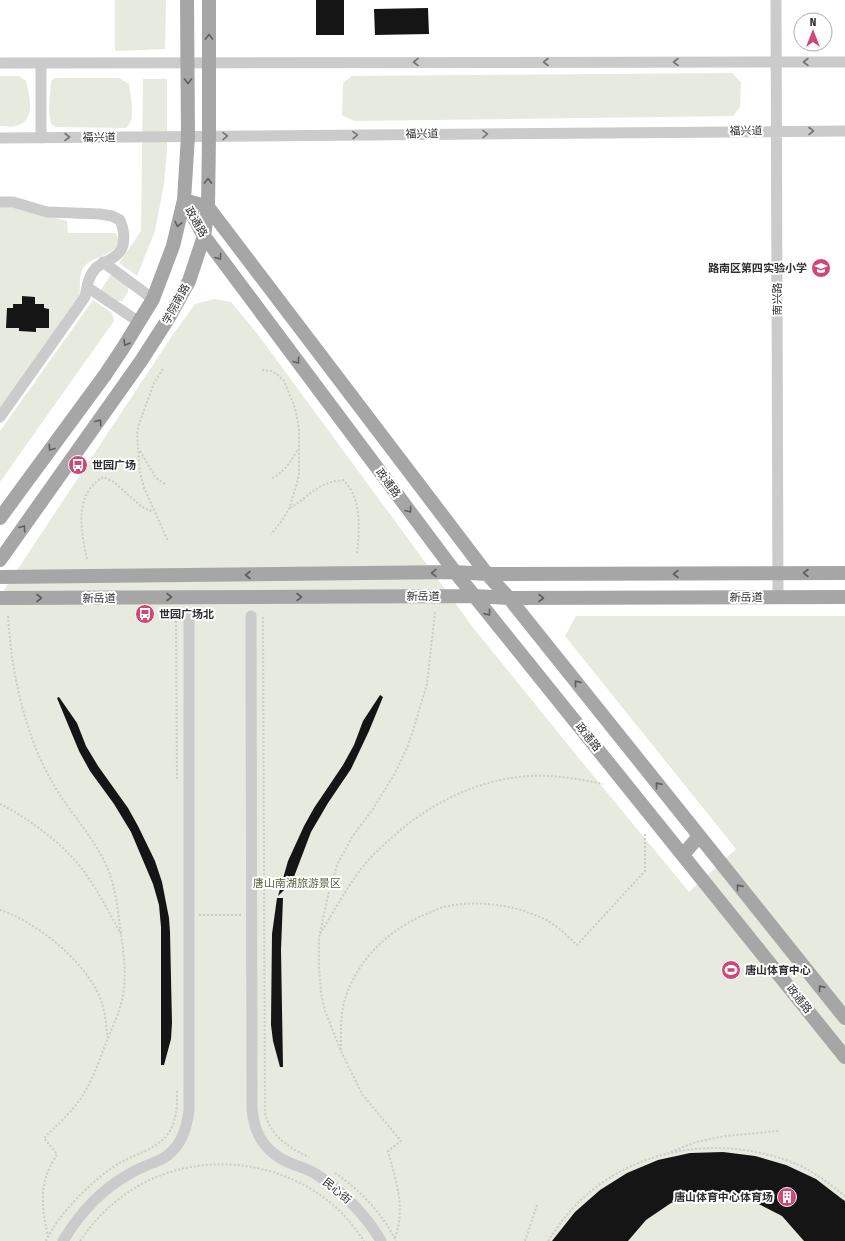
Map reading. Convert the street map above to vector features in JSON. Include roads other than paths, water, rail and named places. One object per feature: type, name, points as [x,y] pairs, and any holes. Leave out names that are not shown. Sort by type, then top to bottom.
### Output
[{"type":"main road","points":[[0,518],[105,375],[139,322],[152,299],[173,246],[184,200],[188,136],[188,0]]},
{"type":"main road","name":"学院南路","points":[[0,560],[118,396],[168,319],[189,280],[204,236],[208,207],[210,136],[209,0]]},
{"type":"main road","name":"政通路","points":[[184,200],[208,207],[487,574],[509,598],[845,1018]]},
{"type":"main road","name":"政通路","points":[[184,200],[204,236],[455,572],[845,1057]]},
{"type":"main road","name":"新岳道","points":[[0,576],[455,572],[487,574],[845,573]]},
{"type":"main road","name":"新岳道","points":[[0,598],[474,596],[509,598],[845,597]]},
{"type":"main road","points":[[683,855],[699,836]]},
{"type":"street","name":"南兴路","points":[[776,0],[778,597]]},
{"type":"street","points":[[0,63],[845,62]]},
{"type":"street","points":[[40,63],[41,138]]},
{"type":"street","name":"福兴道","points":[[0,138],[845,131]]},
{"type":"street","points":[[0,202],[13,202],[47,212],[100,214],[112,216],[120,220],[125,237],[123,245],[116,257],[103,262],[92,274],[89,279],[86,297],[0,417]]},
{"type":"street","points":[[103,262],[152,299]]},
{"type":"street","points":[[87,287],[139,322]]},
{"type":"street","name":"民心街","points":[[251,616],[252,1109],[254,1124],[258,1135],[265,1145],[279,1158],[314,1173],[345,1195],[371,1223],[381,1241]]},
{"type":"street","points":[[63,1241],[72,1224],[98,1196],[129,1174],[164,1158],[177,1146],[188,1125],[188,617]]},
{"type":"place","name":"路南区第四实验小学","points":[[821,268]]},
{"type":"place","name":"世园广场","points":[[78,465]]},
{"type":"place","name":"世园广场北","points":[[145,614]]},
{"type":"place","name":"唐山体育中心","points":[[731,970]]},
{"type":"place","name":"唐山体育中心体育场","points":[[787,1197]]},
{"type":"park label","name":"唐山南湖旅游景区","points":[[297,883]]}]
